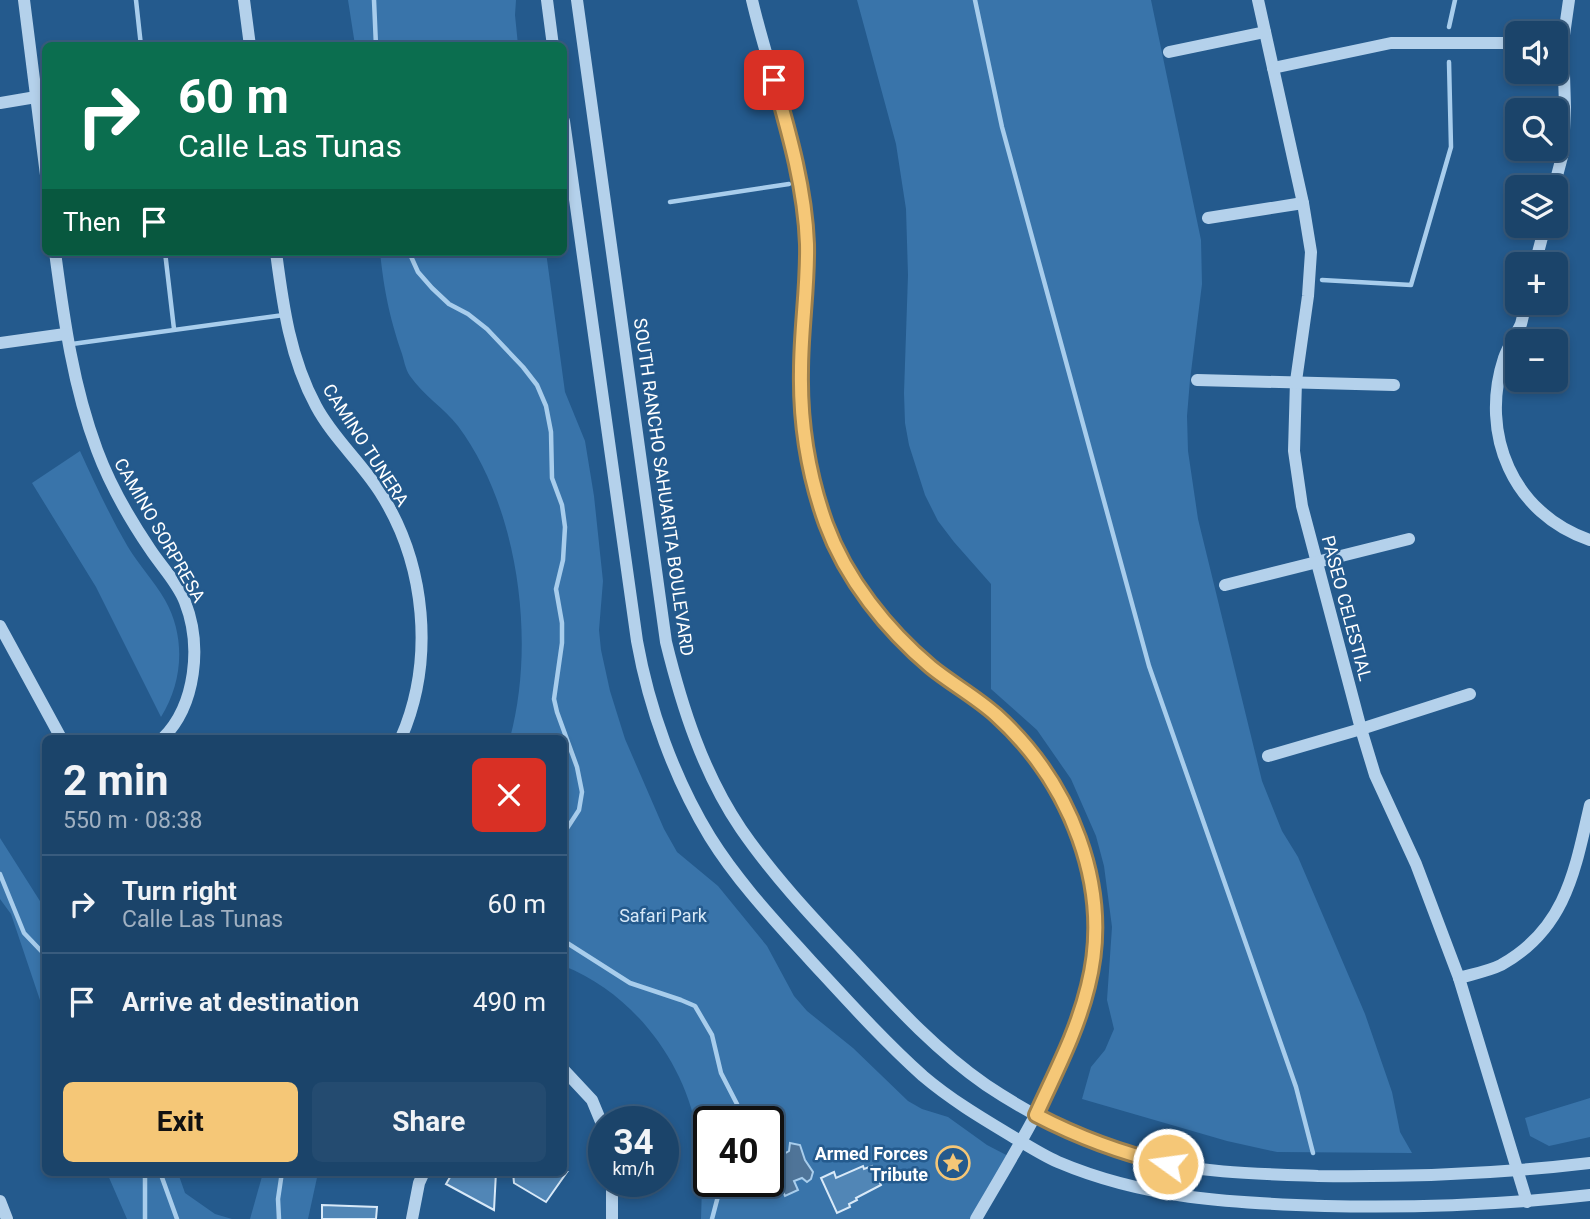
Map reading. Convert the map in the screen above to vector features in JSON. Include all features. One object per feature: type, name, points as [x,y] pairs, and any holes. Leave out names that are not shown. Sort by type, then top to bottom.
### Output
[{"type":"street","points":[[24,0],[42,144]]},
{"type":"street","points":[[244,0],[249,42]]},
{"type":"street","points":[[547,0],[552,42]]},
{"type":"street","name":"SOUTH RANCHO SAHUARITA BOULEVARD","points":[[577,0],[660,608],[673,670],[693,732],[712,776],[740,828],[793,896],[924,1034],[986,1084],[1036,1115],[1089,1140],[1139,1157],[1223,1172],[1377,1177],[1518,1172],[1590,1163]]},
{"type":"street","points":[[752,0],[800,180],[807,244],[801,399],[810,473],[827,527],[855,580],[892,630],[933,668],[996,714],[1039,762],[1058,789],[1073,820],[1091,883],[1093,951],[1089,984],[1077,1023],[1036,1115],[976,1219]]},
{"type":"street","name":"PASEO CELESTIAL","points":[[1258,0],[1311,252],[1296,382],[1294,451],[1302,506],[1375,775],[1416,864],[1459,978],[1527,1202]]},
{"type":"street","points":[[1564,21],[1569,0]]},
{"type":"street","points":[[1169,52],[1265,32]]},
{"type":"street","points":[[1273,68],[1391,43],[1505,43]]},
{"type":"street","points":[[1557,175],[1563,153],[1563,84]]},
{"type":"street","points":[[0,103],[36,97]]},
{"type":"street","points":[[567,142],[642,671],[659,725],[684,786],[709,836],[768,914],[841,993],[925,1077],[969,1110],[1058,1162],[1124,1185],[1229,1203],[1358,1206],[1527,1202],[1590,1195]]},
{"type":"street","points":[[1208,218],[1303,204]]},
{"type":"street","name":"CAMINO SORPRESA","points":[[55,256],[65,334],[81,406],[98,454],[119,500],[180,592],[189,614],[193,674],[180,714],[165,735]]},
{"type":"street","name":"CAMINO TUNERA","points":[[277,256],[284,315],[307,387],[332,432],[361,466],[386,502],[414,573],[422,628],[421,653],[413,705],[402,735]]},
{"type":"street","points":[[1523,315],[1505,357],[1496,397],[1498,440],[1513,479],[1538,511],[1569,533],[1590,540]]},
{"type":"street","points":[[0,343],[65,334]]},
{"type":"street","points":[[1197,380],[1394,385]]},
{"type":"street","points":[[1225,585],[1409,539]]},
{"type":"street","points":[[0,626],[59,735]]},
{"type":"street","points":[[1268,756],[1470,694]]},
{"type":"street","points":[[1459,978],[1500,965],[1532,943],[1559,910],[1575,871],[1590,804]]},
{"type":"street","points":[[567,1073],[594,1106]]},
{"type":"street","points":[[412,1219],[422,1176]]},
{"type":"street","points":[[612,1197],[612,1219]]},
{"type":"street","points":[[0,1201],[7,1219]]},
{"type":"green space","points":[[348,0],[516,0],[518,42],[355,42]]},
{"type":"green space","points":[[857,0],[1151,0],[1201,240],[1202,284],[1187,416],[1188,451],[1198,519],[1262,781],[1282,831],[1298,857],[1365,1014],[1392,1092],[1400,1132],[1412,1153],[1277,1152],[1227,1141],[1082,1099],[1091,1067],[1105,1050],[1114,1029],[1107,1000],[1112,927],[1104,866],[1096,836],[1071,779],[1037,730],[991,689],[991,584],[938,521],[925,495],[909,445],[904,393],[908,275],[906,209],[896,144]]},
{"type":"green space","name":"Safari Park","points":[[381,256],[547,256],[565,392],[585,441],[594,496],[603,581],[599,630],[601,650],[625,739],[664,829],[677,852],[718,886],[767,946],[794,996],[807,1011],[853,1048],[908,1101],[922,1109],[948,1117],[987,1145],[1012,1158],[976,1219],[701,1219],[702,1197],[784,1197],[784,1106],[693,1106],[693,1117],[680,1079],[651,1032],[633,1011],[612,993],[567,967],[567,735],[511,735],[518,700],[521,619],[517,577],[508,535],[496,496],[479,459],[458,426],[408,373],[390,314]]},
{"type":"green space","points":[[80,451],[128,547],[172,614],[179,644],[179,659],[174,689],[161,717],[96,587],[32,483]]},
{"type":"green space","points":[[0,838],[42,904],[42,1006],[11,914],[0,899]]},
{"type":"green space","points":[[1590,1098],[1590,1137],[1549,1146],[1530,1136],[1525,1118]]},
{"type":"green space","points":[[108,1176],[179,1176],[185,1193],[215,1214],[232,1219],[127,1219]]},
{"type":"green space","points":[[262,1176],[317,1176],[308,1219],[250,1219]]},
{"type":"shaded area","points":[[790,1143],[800,1145],[813,1172],[807,1182],[802,1178],[794,1181],[798,1190],[785,1196],[784,1154],[789,1151]]},
{"type":"building","points":[[863,1166],[864,1169],[872,1166],[881,1185],[856,1198],[857,1200],[849,1204],[850,1207],[837,1213],[821,1178],[834,1172],[836,1178]]},
{"type":"building","points":[[451,1176],[496,1176],[494,1210],[446,1184]]},
{"type":"building","points":[[513,1176],[564,1176],[546,1202],[514,1183]]},
{"type":"building","points":[[322,1205],[377,1207],[376,1219],[322,1219]]},
{"type":"waterway","points":[[136,0],[141,42]]},
{"type":"waterway","points":[[374,0],[376,42]]},
{"type":"waterway","points":[[975,0],[1002,127],[1149,666],[1296,1087],[1313,1153]]},
{"type":"waterway","points":[[1449,27],[1455,0]]},
{"type":"waterway","points":[[1322,280],[1411,285],[1451,147],[1449,62]]},
{"type":"waterway","points":[[670,202],[789,184]]},
{"type":"waterway","points":[[165,256],[174,329]]},
{"type":"waterway","points":[[411,256],[418,272],[432,288],[449,304],[487,329],[523,367],[537,385],[546,406],[551,432],[552,478],[562,505],[565,527],[563,560],[556,589],[562,623],[562,643],[554,699],[565,735]]},
{"type":"waterway","points":[[72,344],[284,315]]},
{"type":"waterway","points":[[567,740],[582,792],[579,810],[567,828]]},
{"type":"waterway","points":[[0,874],[24,933],[42,952]]},
{"type":"waterway","points":[[567,943],[630,983],[695,1006],[712,1035],[721,1073],[738,1106]]},
{"type":"waterway","points":[[145,1176],[145,1219]]},
{"type":"waterway","points":[[161,1176],[177,1219]]},
{"type":"waterway","points":[[279,1219],[278,1199],[281,1176]]},
{"type":"waterway","points":[[712,1219],[718,1197]]},
{"type":"place","name":"Armed Forces Tribute","points":[[953,1163]]},
{"type":"route","points":[[774,80],[800,180],[807,244],[801,368],[803,426],[810,473],[827,527],[855,580],[892,630],[933,668],[996,714],[1039,762],[1058,789],[1073,820],[1083,850],[1091,883],[1094,918],[1089,984],[1077,1023],[1036,1115],[1060,1128],[1113,1149],[1168,1164]]}]
